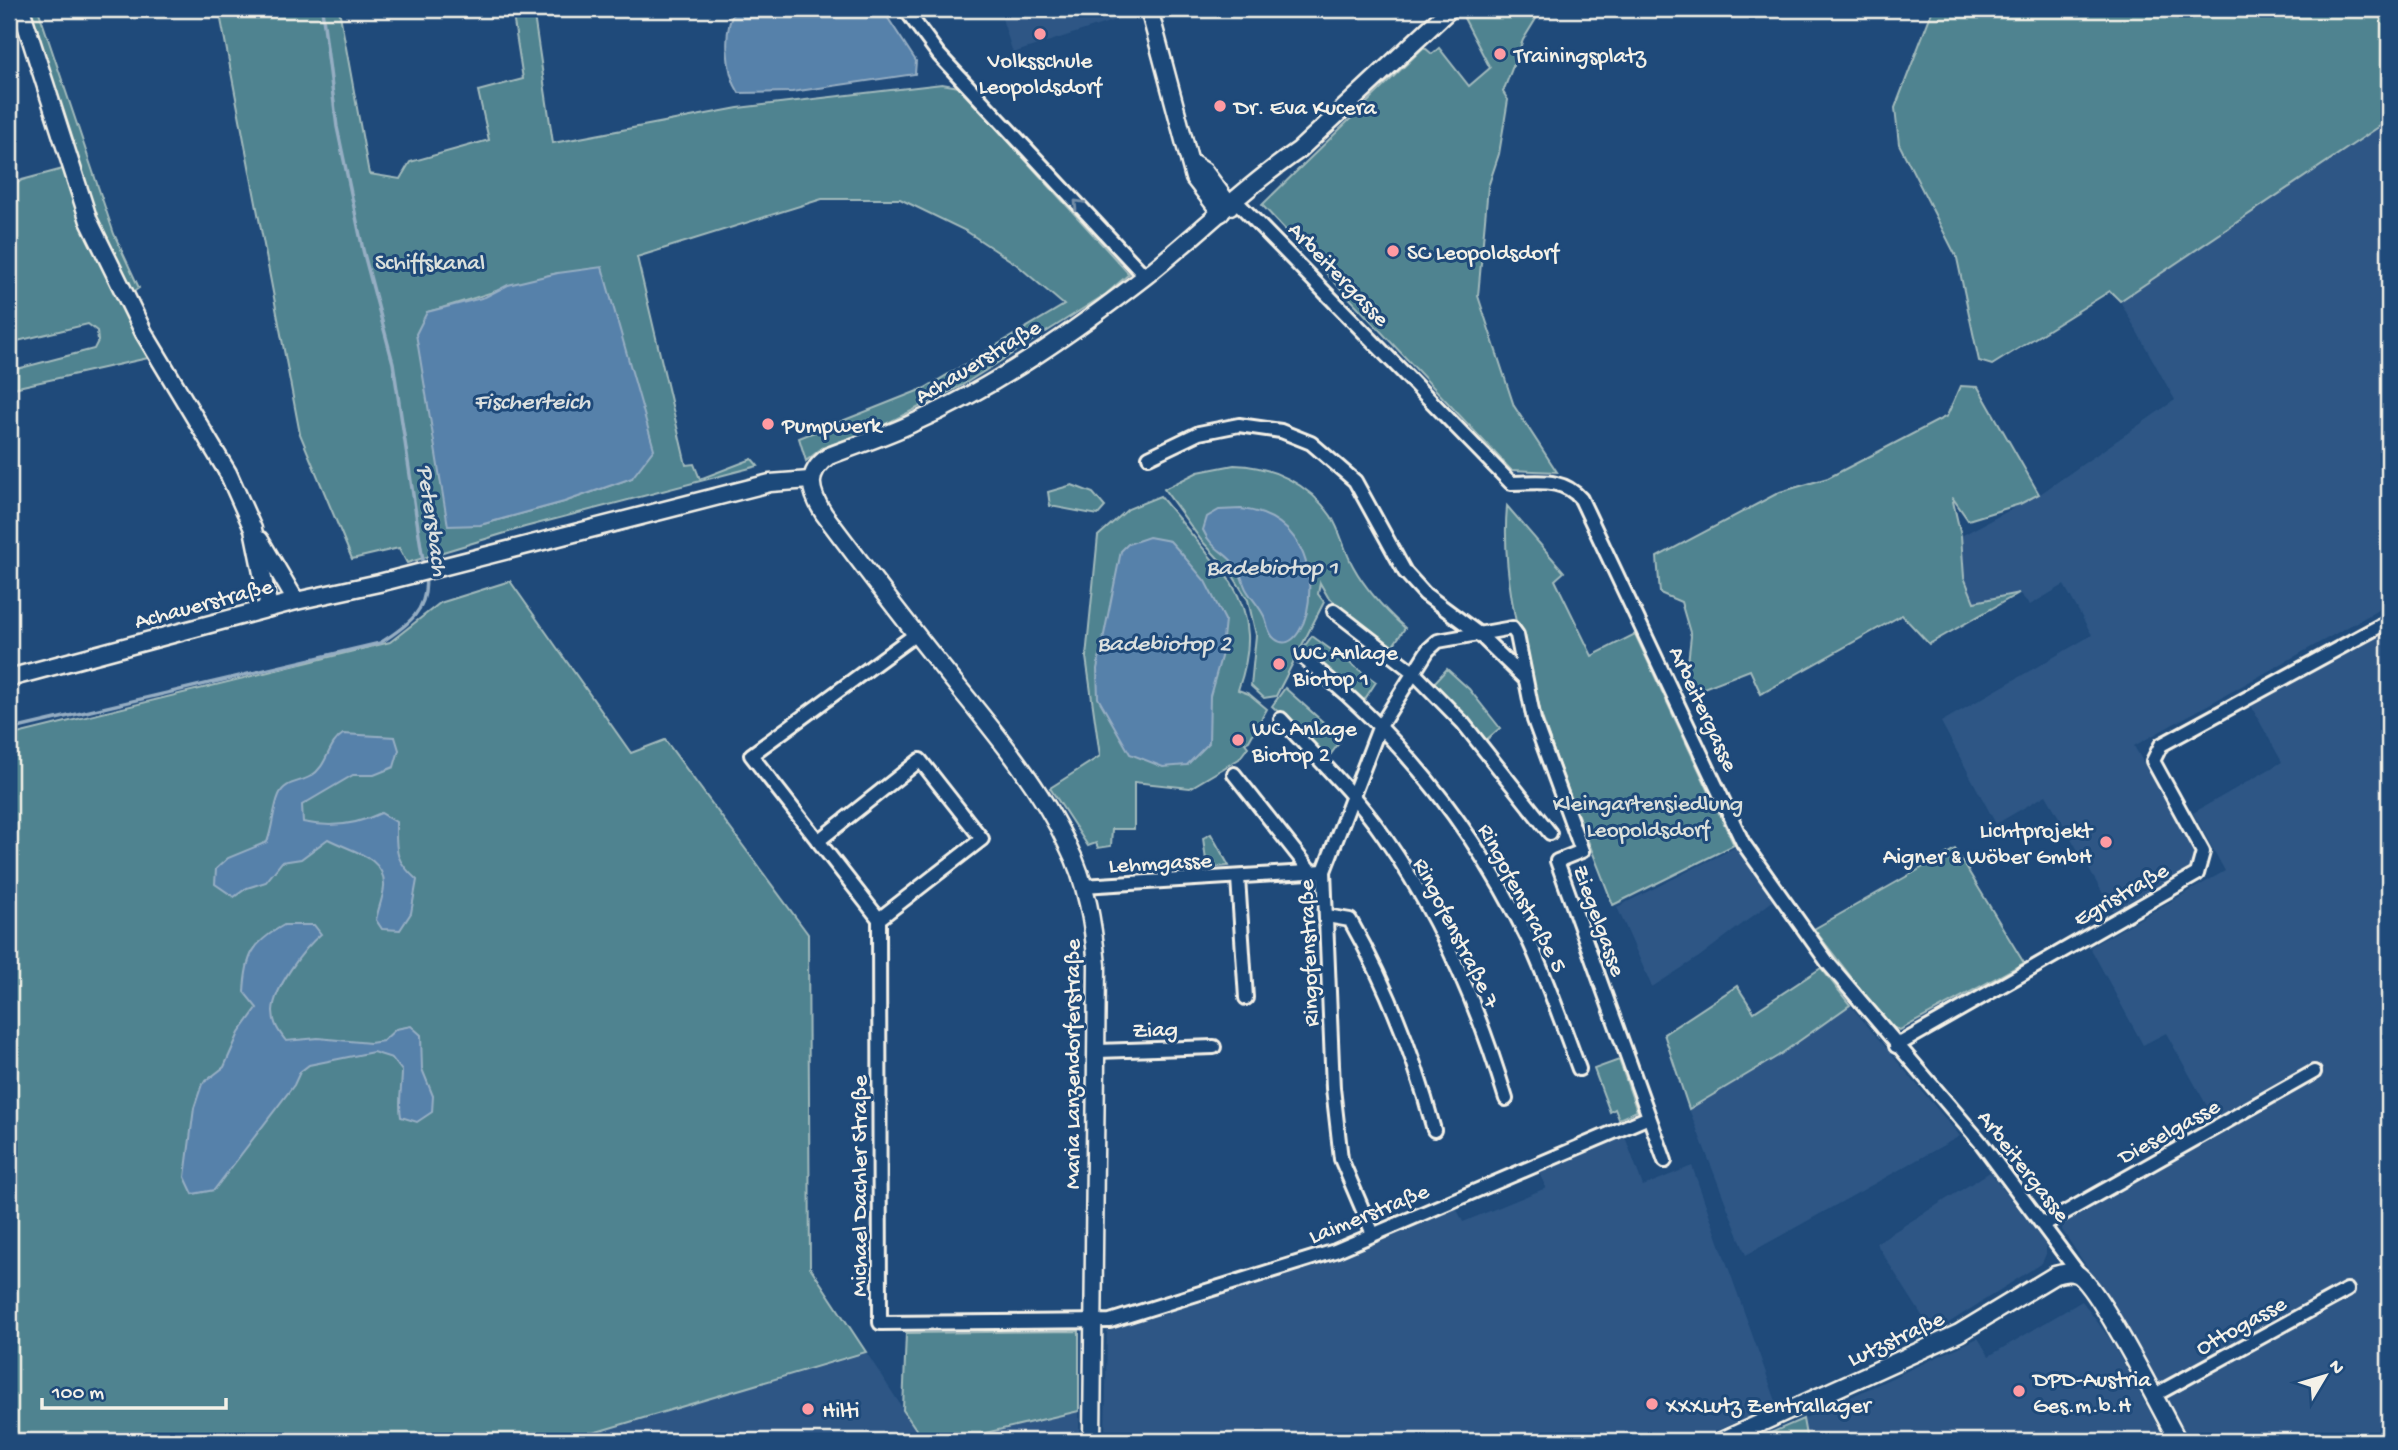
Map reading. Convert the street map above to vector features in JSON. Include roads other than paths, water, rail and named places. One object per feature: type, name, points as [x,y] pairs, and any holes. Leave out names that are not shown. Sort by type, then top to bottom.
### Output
[{"type":"street","points":[[21,9],[72,173],[102,251],[144,333],[228,473],[253,528],[296,601]]},
{"type":"street","points":[[905,9],[939,55],[1145,276]]},
{"type":"street","points":[[1149,9],[1190,162],[1204,171],[1229,206]]},
{"type":"street","name":"Achauerstraße","points":[[9,678],[296,601],[436,569],[770,483],[810,480],[820,462],[829,456],[914,423],[986,385],[1092,317],[1145,276],[1271,169],[1299,150],[1450,9]]},
{"type":"street","name":"Arbeitergasse","points":[[1229,206],[1511,483],[1559,482],[1572,488],[1581,499],[1743,843],[1828,963],[1982,1144],[2083,1279],[2110,1318],[2178,1441]]},
{"type":"street","points":[[1149,457],[1199,433],[1239,425],[1281,431],[1311,443],[1355,481],[1405,572],[1425,594],[1479,634],[1525,679]]},
{"type":"street","name":"Maria Lanzendorferstraße","points":[[810,480],[824,514],[997,735],[1046,805],[1069,847],[1083,886],[1095,944],[1098,1051],[1092,1441]]},
{"type":"street","points":[[253,528],[269,608]]},
{"type":"street","points":[[1334,611],[1413,673],[1483,747],[1550,833]]},
{"type":"street","name":"Egristraße","points":[[1896,1046],[2197,874],[2203,852],[2153,761],[2161,745],[2389,621]]},
{"type":"street","name":"Ringofenstraße","points":[[1373,1234],[1341,1160],[1333,1088],[1327,916],[1318,872],[1379,728],[1428,650],[1438,641],[1512,628]]},
{"type":"street","name":"Ziegelgasse","points":[[1512,628],[1517,635],[1534,720],[1582,851],[1557,861],[1665,1161]]},
{"type":"street","points":[[818,841],[920,760],[982,839],[879,919],[818,841],[751,755],[916,634]]},
{"type":"street","name":"Ringofenstraße 5","points":[[1302,657],[1379,728],[1447,803],[1481,853],[1529,941],[1579,1069]]},
{"type":"street","name":"Ringofenstraße 7","points":[[1281,719],[1352,795],[1394,852],[1449,950],[1480,1021],[1506,1099]]},
{"type":"street","points":[[1234,774],[1318,872]]},
{"type":"street","name":"Lehmgasse","points":[[1083,886],[1318,872]]},
{"type":"street","name":"Lehmgasse","points":[[1238,878],[1246,998]]},
{"type":"street","points":[[1327,916],[1350,919],[1373,960],[1411,1049],[1434,1130]]},
{"type":"street","name":"Michael Dachler Straße","points":[[879,919],[880,1323],[1093,1321]]},
{"type":"street","name":"Ziag","points":[[1098,1051],[1214,1047]]},
{"type":"street","name":"Dieselgasse","points":[[2043,1225],[2314,1072]]},
{"type":"street","name":"Laimerstraße","points":[[1093,1321],[1111,1321],[1335,1251],[1649,1117]]},
{"type":"street","name":"Lutzstraße","points":[[1721,1441],[1959,1333],[2056,1275],[2067,1272],[2083,1279]]},
{"type":"street","name":"Ottogasse","points":[[2153,1396],[2347,1290]]},
{"type":"water","points":[[736,9],[882,9],[916,61],[915,74],[792,92],[739,93],[731,74],[727,51],[729,27]]},
{"type":"water","name":"Fischerteich","points":[[602,267],[654,449],[632,478],[564,502],[480,525],[448,526],[416,334],[427,312],[485,297],[508,285],[558,273]]},
{"type":"water","name":"Badebiotop 1","points":[[1241,509],[1273,519],[1294,538],[1306,562],[1309,589],[1307,613],[1299,632],[1288,642],[1272,637],[1264,616],[1246,589],[1237,568],[1210,542],[1203,530],[1207,517],[1219,510]]},
{"type":"water","name":"Badebiotop 2","points":[[1149,537],[1170,541],[1181,553],[1205,581],[1225,620],[1221,657],[1210,696],[1209,743],[1187,765],[1163,767],[1130,754],[1098,698],[1097,669],[1121,551],[1128,544]]},
{"type":"water","points":[[343,734],[395,737],[399,750],[394,767],[374,775],[353,775],[302,805],[303,822],[343,824],[381,813],[396,822],[400,860],[417,880],[411,913],[400,930],[382,929],[376,920],[384,887],[379,868],[365,856],[328,839],[301,859],[282,862],[266,882],[247,888],[234,897],[215,884],[216,869],[228,858],[267,842],[282,790],[317,772],[334,743]]},
{"type":"water","points":[[284,925],[314,925],[321,934],[291,969],[275,1002],[274,1020],[286,1041],[318,1038],[370,1043],[383,1041],[396,1029],[411,1026],[421,1035],[422,1069],[433,1096],[432,1112],[417,1122],[401,1117],[402,1071],[392,1058],[373,1052],[309,1065],[300,1072],[294,1085],[214,1190],[193,1194],[185,1177],[194,1108],[202,1084],[224,1067],[239,1033],[257,1008],[244,992],[247,968],[253,951],[265,938]]},
{"type":"waterway","name":"Petersbach","points":[[322,9],[337,127],[363,250],[393,363],[424,567]]},
{"type":"waterway","name":"Petersbach","points":[[9,730],[380,643],[407,623],[420,607],[426,587],[425,575]]},
{"type":"place","name":"Volksschule Leopoldsdorf","points":[[1040,34]]},
{"type":"place","name":"Trainingsplatz","points":[[1500,54]]},
{"type":"place","name":"Dr. Eva Kucera","points":[[1220,106]]},
{"type":"place","name":"SC Leopoldsdorf","points":[[1393,251]]},
{"type":"place","name":"Pumpwerk","points":[[768,424]]},
{"type":"place","name":"WC Anlage Biotop 1","points":[[1279,664]]},
{"type":"place","name":"WC Anlage Biotop 2","points":[[1238,740]]},
{"type":"place","name":"Lichtprojekt Aigner & Wöber GmbH","points":[[2106,842]]},
{"type":"place","name":"DPD-Austria Ges.m.b.H","points":[[2019,1391]]},
{"type":"place","name":"XXXLutz Zentrallager","points":[[1652,1404]]},
{"type":"place","name":"Hilti","points":[[808,1409]]},
{"type":"park label","name":"Schiffskanal","points":[[430,261]]},
{"type":"park label","name":"Kleingartensiedlung Leopoldsdorf","points":[[1648,815]]}]
